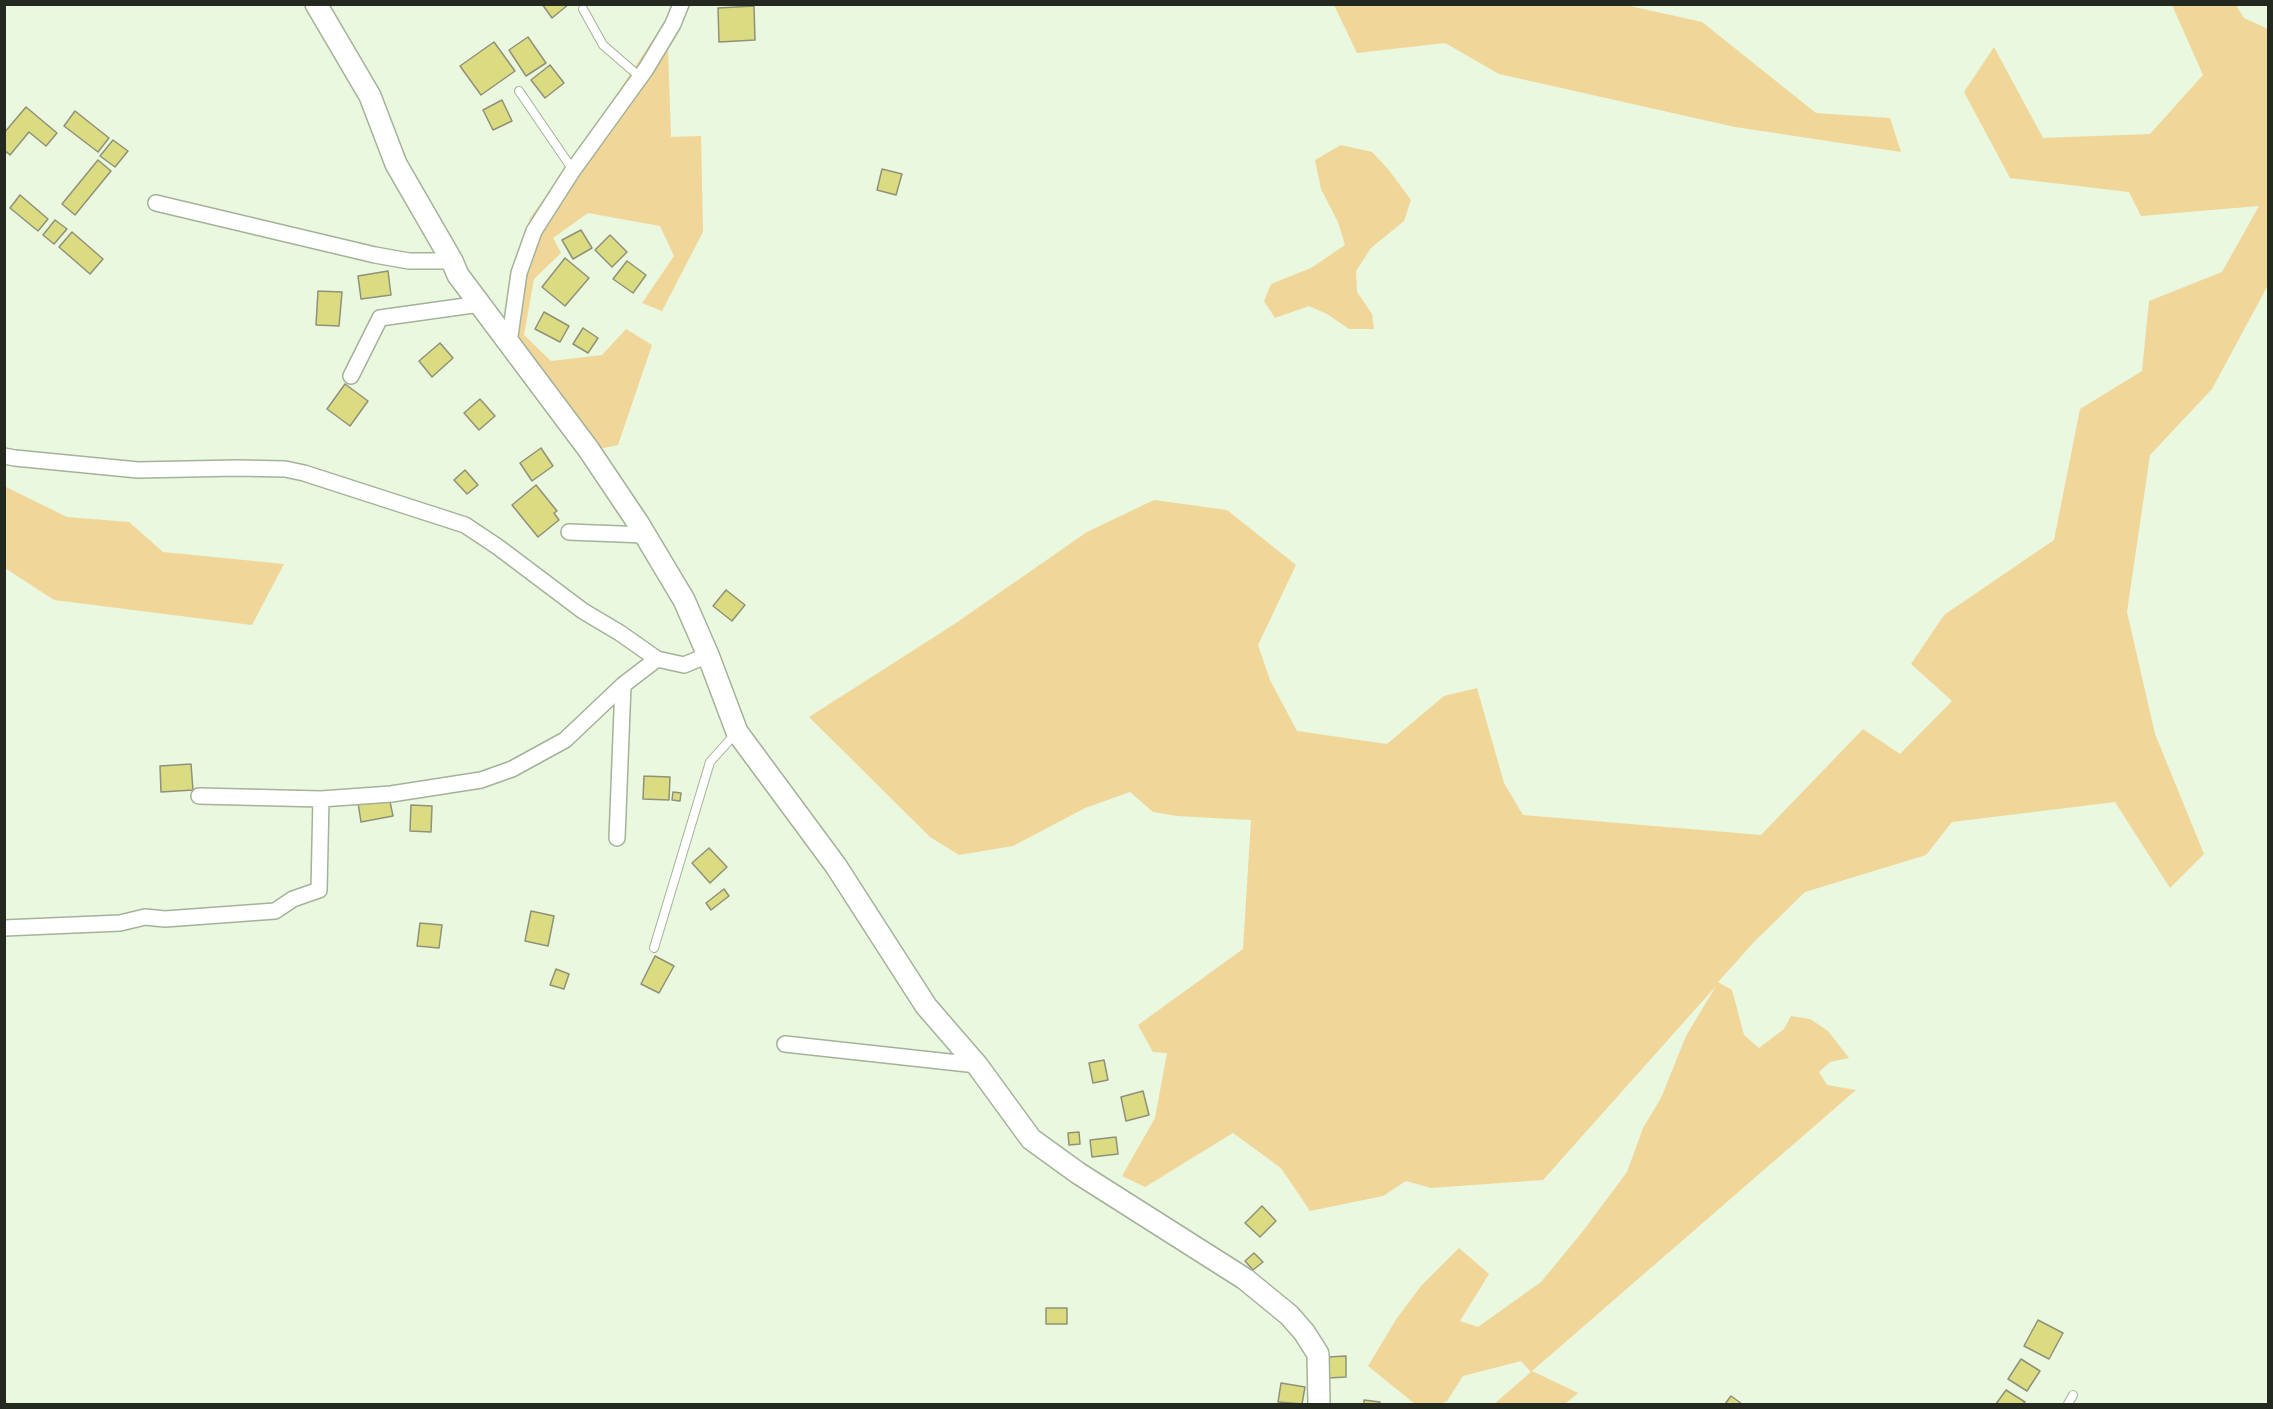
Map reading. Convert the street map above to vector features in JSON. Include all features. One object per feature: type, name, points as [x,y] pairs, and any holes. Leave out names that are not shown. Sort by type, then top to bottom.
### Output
[{"type":"street","points":[[316,4],[370,96],[396,164],[458,275],[589,450],[645,535],[684,600],[737,732],[836,866],[926,1005],[977,1065],[1031,1139],[1078,1173],[1245,1279],[1289,1315],[1304,1332],[1318,1354],[1319,1404]]},
{"type":"street","points":[[509,343],[519,273],[534,231],[573,170],[640,76],[673,24],[681,4]]},
{"type":"street","points":[[156,203],[365,253],[409,261],[452,261]]},
{"type":"street","points":[[351,376],[380,318],[480,304]]},
{"type":"street","points":[[4,456],[15,459],[138,470],[237,468],[285,469],[304,473],[436,515],[471,529],[583,611],[657,659],[684,665],[708,655]]},
{"type":"street","points":[[569,532],[645,535]]},
{"type":"street","points":[[199,796],[321,799],[391,794],[481,780],[512,769],[565,740],[623,685],[657,659]]},
{"type":"street","points":[[617,838],[623,685]]},
{"type":"street","points":[[4,928],[120,923],[145,917],[165,919],[275,911],[293,899],[319,890],[321,799]]},
{"type":"street","points":[[785,1044],[977,1065]]},
{"type":"lane","points":[[583,9],[603,45],[640,76]]},
{"type":"lane","points":[[519,91],[573,170]]},
{"type":"lane","points":[[654,948],[710,762],[737,732]]},
{"type":"lane","points":[[2068,1404],[2073,1395]]},
{"type":"shaded area","points":[[1621,4],[1702,22],[1816,113],[1890,118],[1901,152],[1735,127],[1499,74],[1445,43],[1357,53],[1334,5]]},
{"type":"shaded area","points":[[676,5],[691,5],[668,48],[671,137],[701,136],[703,232],[662,311],[642,303],[674,256],[660,226],[588,213],[553,238],[561,253],[534,279],[524,335],[551,361],[602,355],[626,329],[652,345],[618,445],[594,450],[513,347],[509,317],[530,218],[591,133]]},
{"type":"shaded area","points":[[2172,5],[2236,5],[2244,18],[2268,29],[2268,285],[2212,389],[2150,455],[2127,612],[2155,734],[2204,854],[2170,888],[2115,802],[1952,822],[1926,855],[1805,892],[1754,942],[1718,982],[1732,990],[1744,1035],[1759,1048],[1784,1029],[1791,1016],[1810,1019],[1828,1031],[1849,1058],[1830,1062],[1819,1072],[1827,1085],[1856,1090],[1532,1371],[1578,1393],[1565,1404],[1494,1404],[1531,1372],[1521,1361],[1463,1376],[1447,1401],[1441,1404],[1415,1404],[1368,1366],[1397,1318],[1421,1286],[1459,1248],[1489,1274],[1460,1321],[1478,1327],[1541,1282],[1627,1172],[1643,1128],[1661,1098],[1686,1036],[1716,986],[1543,1180],[1431,1188],[1406,1181],[1383,1196],[1310,1211],[1281,1168],[1233,1133],[1145,1187],[1122,1176],[1155,1118],[1167,1053],[1153,1052],[1138,1025],[1243,949],[1251,820],[1177,816],[1153,812],[1130,792],[1085,808],[1013,846],[959,855],[930,837],[809,717],[953,625],[1087,532],[1154,500],[1227,510],[1296,565],[1258,645],[1270,680],[1297,731],[1387,744],[1444,696],[1477,688],[1504,783],[1523,815],[1761,835],[1863,729],[1900,754],[1952,701],[1911,664],[1944,615],[2054,540],[2080,409],[2142,371],[2149,301],[2222,272],[2259,206],[2141,216],[2129,192],[2010,178],[1964,92],[1994,47],[2043,138],[2150,134],[2203,75]]},
{"type":"shaded area","points":[[1341,145],[1372,152],[1411,200],[1404,221],[1371,248],[1356,271],[1357,292],[1372,314],[1374,329],[1349,329],[1327,314],[1309,306],[1275,318],[1264,301],[1271,284],[1311,268],[1345,245],[1338,222],[1321,189],[1315,160]]},
{"type":"shaded area","points":[[4,486],[67,517],[129,522],[163,552],[284,564],[252,625],[54,600],[5,568]]},
{"type":"building","points":[[542,4],[569,4],[552,18]]},
{"type":"building","points":[[754,6],[755,40],[719,42],[718,8]]},
{"type":"building","points":[[528,37],[546,63],[526,76],[509,50]]},
{"type":"building","points":[[494,42],[515,71],[481,95],[460,66]]},
{"type":"building","points":[[550,65],[564,83],[545,98],[531,80]]},
{"type":"building","points":[[502,100],[512,121],[493,130],[483,110]]},
{"type":"building","points":[[26,107],[57,133],[46,146],[29,132],[10,155],[7,152],[4,155],[4,133]]},
{"type":"building","points":[[75,111],[109,138],[98,152],[64,126]]},
{"type":"building","points":[[113,140],[128,151],[115,167],[100,156]]},
{"type":"building","points":[[98,160],[111,171],[75,215],[62,204]]},
{"type":"building","points":[[882,169],[902,174],[896,195],[877,190]]},
{"type":"building","points":[[20,195],[48,219],[38,231],[10,208]]},
{"type":"building","points":[[55,220],[67,229],[54,244],[43,235]]},
{"type":"building","points":[[581,230],[592,248],[573,259],[562,240]]},
{"type":"building","points":[[72,232],[103,259],[90,274],[59,247]]},
{"type":"building","points":[[610,235],[627,252],[612,267],[595,250]]},
{"type":"building","points":[[565,258],[589,278],[565,306],[542,287]]},
{"type":"building","points":[[627,261],[646,275],[633,293],[613,279]]},
{"type":"building","points":[[388,271],[391,295],[361,299],[358,276]]},
{"type":"building","points":[[318,291],[342,292],[339,326],[316,325]]},
{"type":"building","points":[[544,312],[569,326],[560,342],[535,329]]},
{"type":"building","points":[[583,328],[598,338],[588,353],[573,344]]},
{"type":"building","points":[[440,343],[453,358],[432,377],[419,361]]},
{"type":"building","points":[[345,384],[368,401],[350,426],[327,409]]},
{"type":"building","points":[[480,399],[495,416],[479,430],[464,413]]},
{"type":"building","points":[[541,448],[553,466],[532,481],[520,463]]},
{"type":"building","points":[[465,470],[478,485],[467,494],[454,480]]},
{"type":"building","points":[[536,485],[557,511],[554,513],[559,520],[538,537],[512,505]]},
{"type":"building","points":[[726,590],[745,605],[732,621],[713,606]]},
{"type":"building","points":[[191,764],[193,790],[161,792],[160,766]]},
{"type":"building","points":[[644,776],[670,777],[669,800],[643,799]]},
{"type":"building","points":[[673,792],[681,793],[680,801],[672,800]]},
{"type":"building","points":[[389,797],[393,816],[361,822],[358,803]]},
{"type":"building","points":[[411,805],[432,806],[431,832],[410,831]]},
{"type":"building","points":[[709,848],[727,867],[710,883],[692,863]]},
{"type":"building","points":[[724,889],[729,896],[711,910],[706,903]]},
{"type":"building","points":[[531,911],[554,916],[548,946],[525,941]]},
{"type":"building","points":[[420,923],[442,925],[439,948],[417,946]]},
{"type":"building","points":[[655,956],[674,966],[659,993],[641,984]]},
{"type":"building","points":[[556,969],[569,974],[564,989],[550,985]]},
{"type":"building","points":[[1104,1060],[1108,1080],[1093,1083],[1089,1063]]},
{"type":"building","points":[[1143,1091],[1149,1115],[1126,1121],[1121,1097]]},
{"type":"building","points":[[1079,1132],[1080,1144],[1069,1145],[1068,1133]]},
{"type":"building","points":[[1116,1137],[1118,1154],[1092,1157],[1090,1140]]},
{"type":"building","points":[[1262,1206],[1276,1221],[1260,1237],[1245,1223]]},
{"type":"building","points":[[1254,1253],[1263,1262],[1253,1270],[1245,1261]]},
{"type":"building","points":[[1046,1308],[1067,1308],[1067,1324],[1046,1324]]},
{"type":"building","points":[[2038,1320],[2063,1333],[2049,1359],[2024,1346]]},
{"type":"building","points":[[1346,1356],[1346,1377],[1328,1378],[1328,1357]]},
{"type":"building","points":[[2021,1359],[2040,1371],[2027,1391],[2008,1379]]},
{"type":"building","points":[[1281,1383],[1305,1387],[1302,1404],[1278,1402]]},
{"type":"building","points":[[2006,1390],[2025,1402],[2023,1404],[1996,1404]]},
{"type":"building","points":[[1731,1396],[1742,1404],[1725,1404]]},
{"type":"building","points":[[1364,1400],[1380,1402],[1379,1404],[1364,1404]]}]
